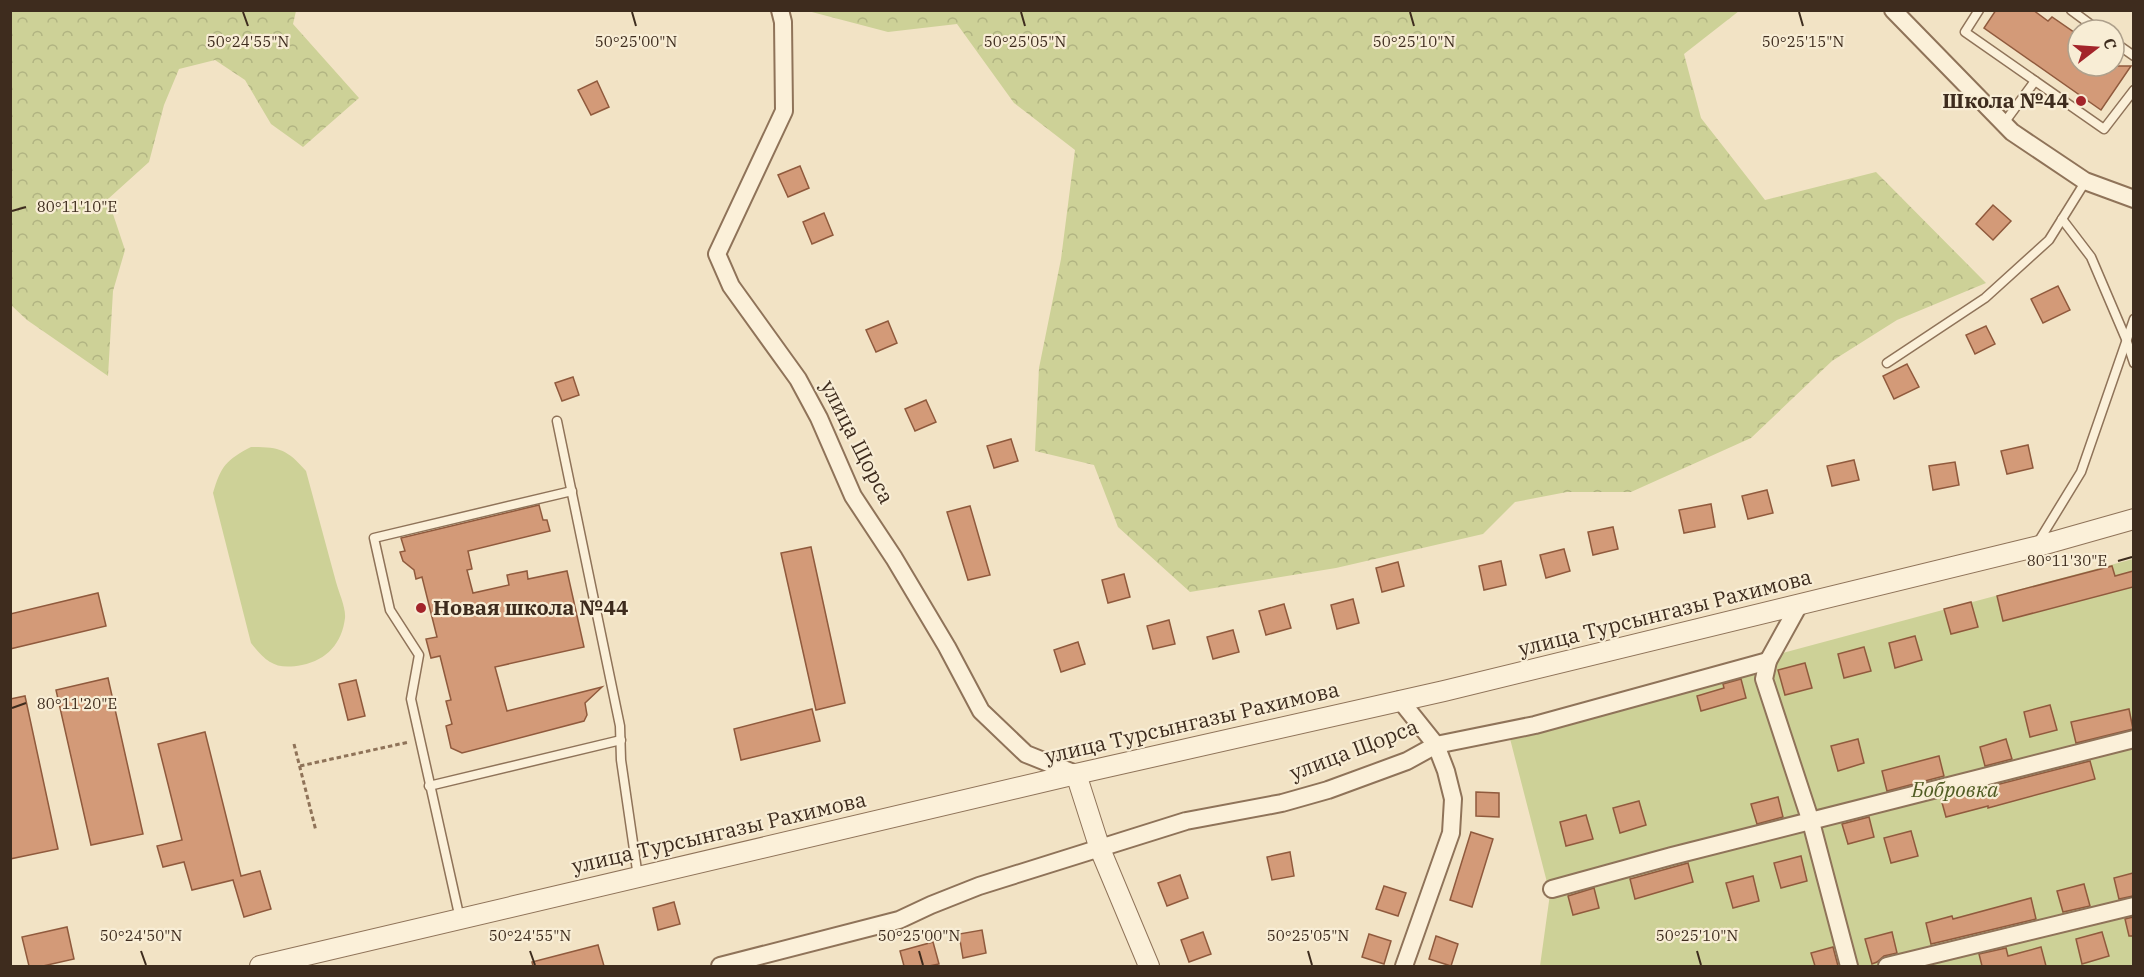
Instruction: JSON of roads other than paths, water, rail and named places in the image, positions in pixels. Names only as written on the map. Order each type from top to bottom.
[{"type":"street","name":"улица Щорса","points":[[780,10],[783,22],[784,111],[717,254],[731,286],[798,380],[819,418],[853,496],[894,558],[941,637],[981,711],[1026,754],[1076,774]]},
{"type":"street","points":[[1893,10],[2012,132],[2085,181],[2133,198]]},
{"type":"street","name":"улица Турсынгазы Рахимова","points":[[260,966],[1076,774],[1456,688],[2035,547],[2133,519]]},
{"type":"street","points":[[1799,605],[1768,661],[1764,679],[1810,822],[1849,966]]},
{"type":"street","points":[[1400,700],[1436,745],[1535,725],[1768,661]]},
{"type":"street","points":[[1552,889],[1672,855],[2133,739]]},
{"type":"street","name":"улица Щорса","points":[[720,966],[899,920],[979,886],[1186,821],[1282,803],[1328,790],[1407,761],[1436,745],[1453,799],[1451,833],[1404,966]]},
{"type":"street","points":[[1076,774],[1100,849],[1149,966]]},
{"type":"street","points":[[1887,966],[2133,906]]},
{"type":"lane","points":[[1980,10],[1965,32],[2104,129],[2133,90]]},
{"type":"lane","points":[[2004,123],[2035,81]]},
{"type":"lane","points":[[1887,363],[1985,298],[2049,240],[2085,181]]},
{"type":"lane","points":[[2062,219],[2091,257],[2126,339],[2133,363]]},
{"type":"lane","points":[[2035,547],[2081,472],[2133,320]]},
{"type":"lane","points":[[557,421],[620,726],[621,760],[638,877]]},
{"type":"lane","points":[[460,919],[411,699],[419,655],[390,610],[374,538],[572,491]]},
{"type":"lane","points":[[429,786],[621,740]]},
{"type":"place","name":"Школа №44","points":[[2081,101]]},
{"type":"place","name":"Новая школа №44","points":[[421,608]]},
{"type":"park label","name":"Бобровка","points":[[1955,790]]}]
